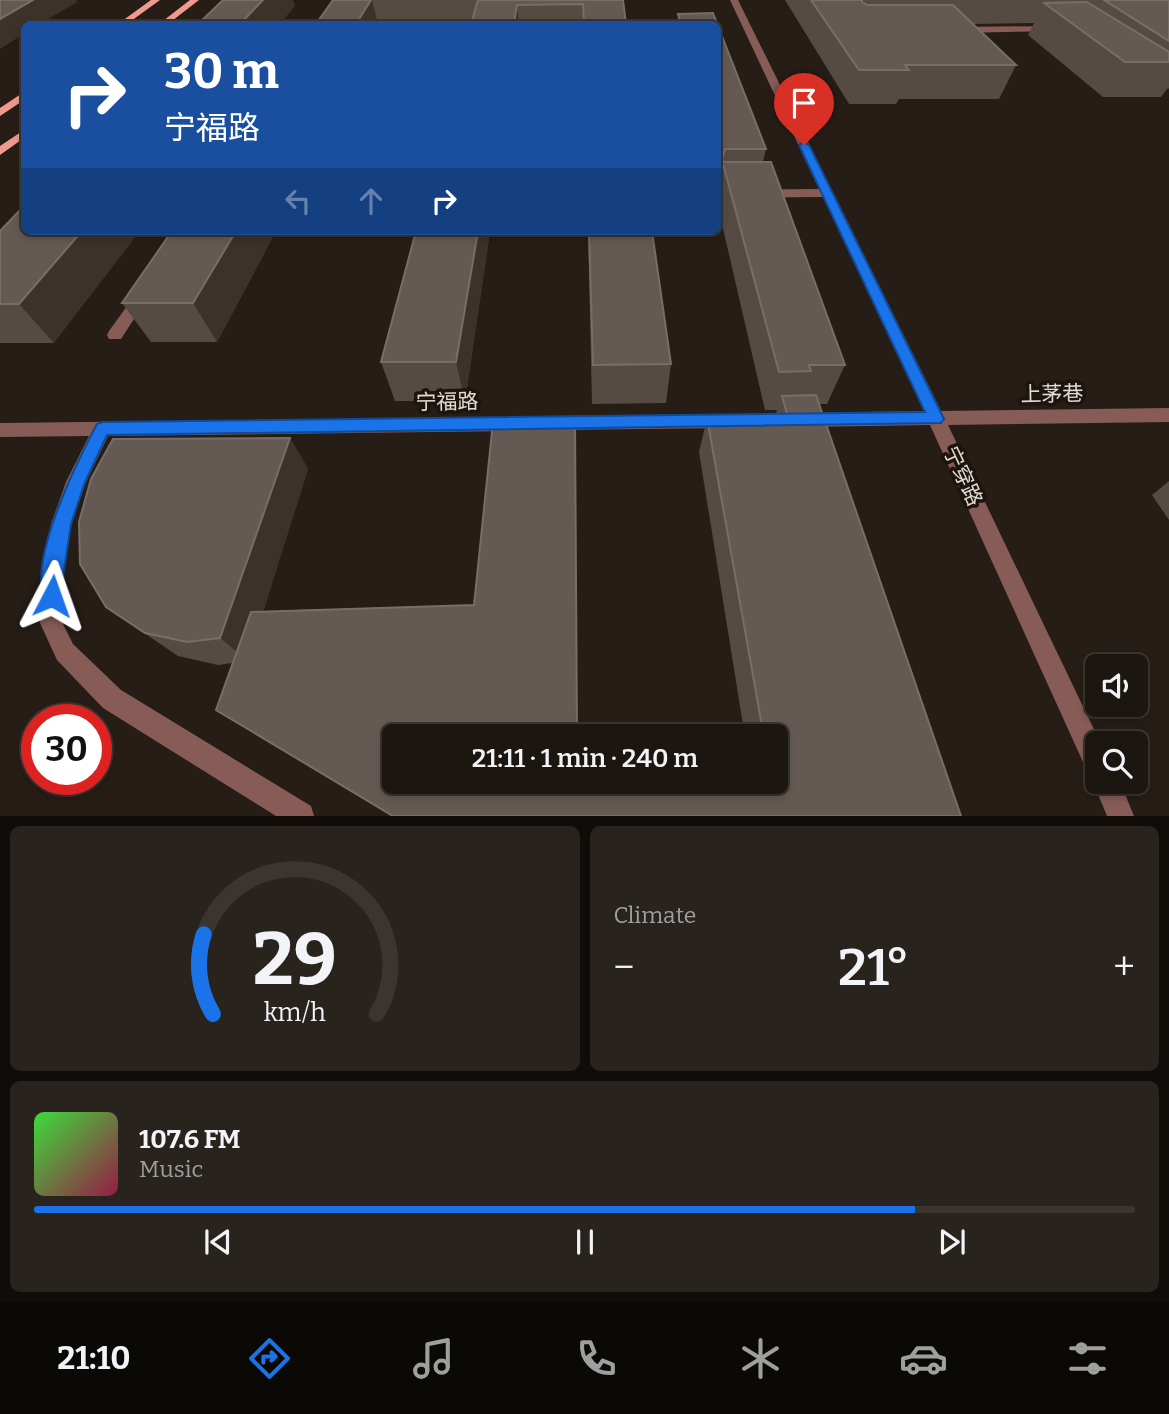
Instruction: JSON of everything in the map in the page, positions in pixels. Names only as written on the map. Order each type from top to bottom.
[{"type":"main road","points":[[126,21],[156,0]]},
{"type":"main road","points":[[167,21],[195,0]]},
{"type":"main road","points":[[0,113],[21,97]]},
{"type":"main road","points":[[0,152],[21,135]]},
{"type":"street","name":"宁穿路","points":[[734,0],[936,419],[1085,738]]},
{"type":"street","points":[[942,23],[950,30],[1059,29]]},
{"type":"street","points":[[721,194],[827,193]]},
{"type":"street","points":[[116,335],[154,277]]},
{"type":"street","name":"上茅巷","points":[[936,419],[1169,415]]},
{"type":"street","points":[[783,421],[936,419]]},
{"type":"street","name":"宁福路","points":[[0,430],[741,421]]},
{"type":"street","points":[[102,429],[69,503],[52,569],[51,623],[65,652],[112,699],[301,816]]},
{"type":"street","points":[[1111,794],[1121,816]]},
{"type":"building","points":[[0,0],[33,0],[0,19]]},
{"type":"building","points":[[223,0],[263,0],[243,21],[201,21]]},
{"type":"building","points":[[333,0],[371,0],[358,21],[318,21]]},
{"type":"building","points":[[478,0],[623,0],[626,21],[584,21],[583,4],[517,5],[514,21],[472,21]]},
{"type":"building","points":[[811,0],[862,0],[867,5],[953,5],[1016,65],[905,65],[909,70],[859,70]]},
{"type":"building","points":[[1104,0],[1169,0],[1169,41]]},
{"type":"building","points":[[1087,2],[1169,52],[1169,62],[1125,62],[1044,3]]},
{"type":"building","points":[[713,13],[716,21],[680,21],[678,14]]},
{"type":"building","points":[[721,34],[766,149],[725,149],[722,160]]},
{"type":"building","points":[[722,160],[771,162],[845,365],[809,365],[811,371],[779,372]]},
{"type":"building","points":[[21,209],[21,235],[79,235],[19,304],[0,304],[0,231]]},
{"type":"building","points":[[169,235],[234,235],[193,303],[122,303]]},
{"type":"building","points":[[415,235],[477,235],[456,362],[381,362]]},
{"type":"building","points":[[589,235],[653,235],[671,364],[593,365]]},
{"type":"building","points":[[816,395],[961,816],[393,816],[216,710],[251,612],[474,605],[493,422],[575,421],[577,724],[382,724],[382,794],[788,794],[788,724],[762,724],[707,418],[788,417],[782,396]]},
{"type":"building","points":[[290,438],[220,638],[187,642],[145,633],[106,607],[80,564],[79,522],[91,479],[113,439]]},
{"type":"route","points":[[52,596],[52,569],[61,524],[76,482],[102,429],[936,419],[804,145]]}]
